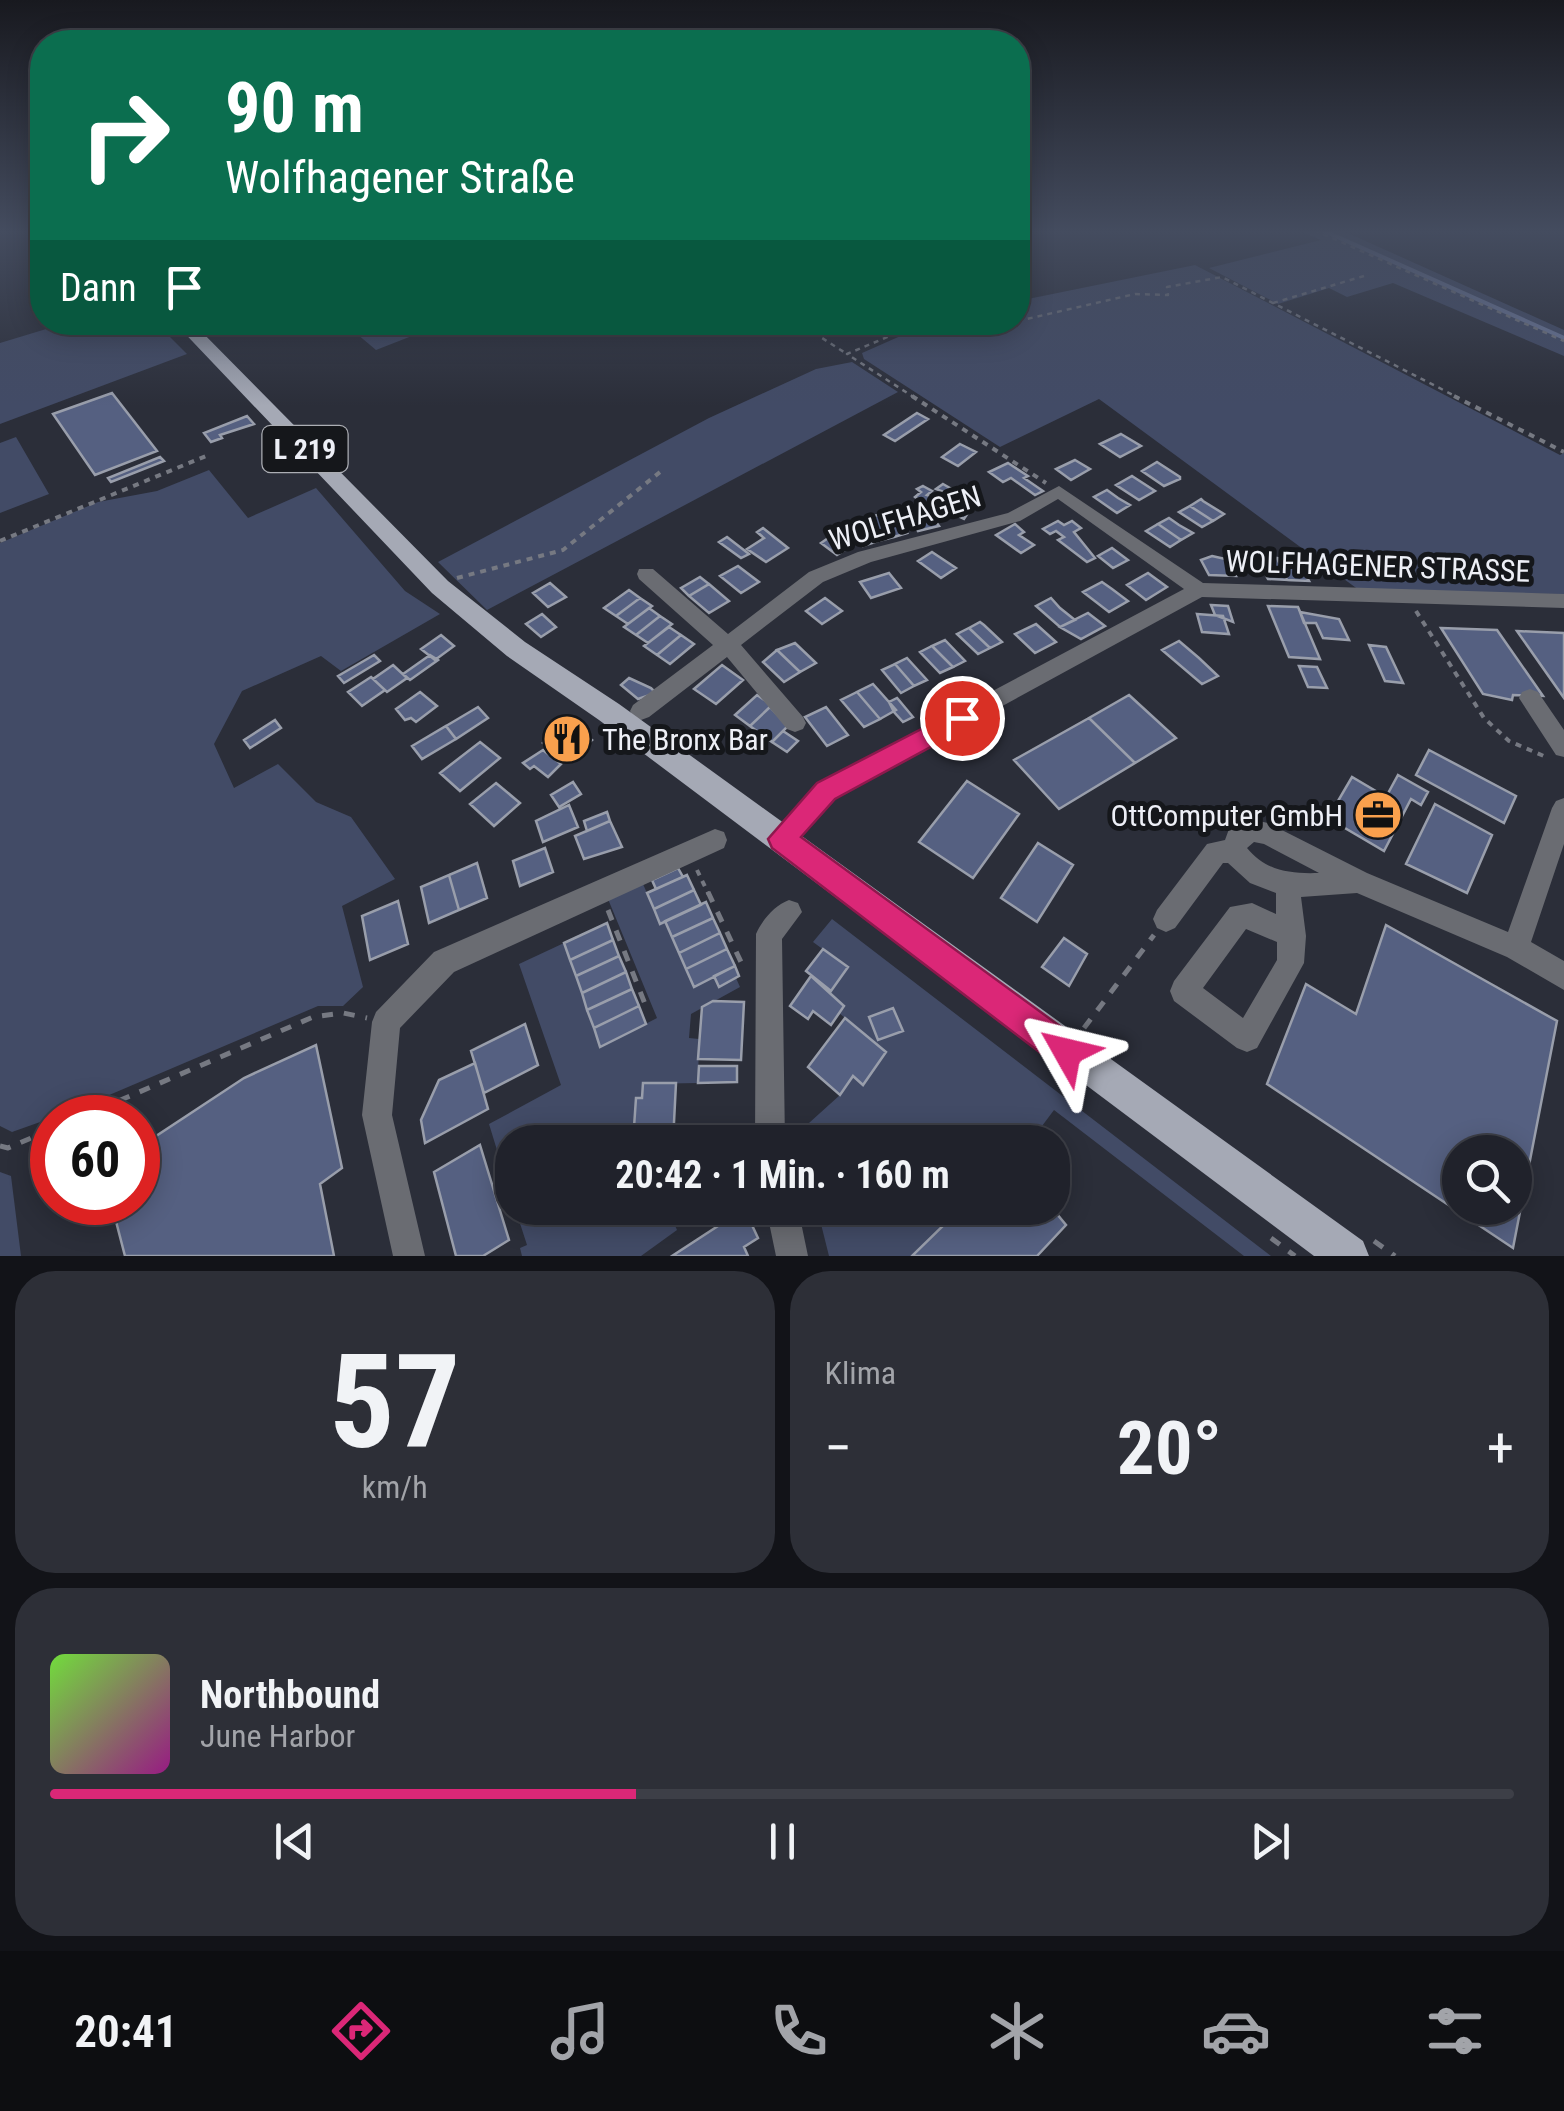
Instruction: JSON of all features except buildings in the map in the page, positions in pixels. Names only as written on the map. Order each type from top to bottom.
[{"type":"main road","name":"L 219","points":[[195,335],[440,586],[516,648],[1348,1256]]},
{"type":"street","points":[[1059,491],[1199,590]]},
{"type":"street","name":"WOLFHAGEN","points":[[641,710],[816,577],[865,556],[1014,517],[1059,491]]},
{"type":"street","points":[[646,574],[743,659],[795,723]]},
{"type":"street","name":"WOLFHAGENER STRASSE","points":[[782,839],[826,791],[1199,590],[1564,601]]},
{"type":"street","points":[[1530,698],[1557,754]]},
{"type":"street","points":[[1516,948],[1564,808]]},
{"type":"street","points":[[1358,881],[1315,886],[1263,880],[1244,868],[1234,851],[1238,837],[1254,832],[1268,834],[1358,881],[1516,948],[1564,976]]},
{"type":"street","points":[[409,1256],[377,1115],[386,1022],[444,962],[716,840]]},
{"type":"street","points":[[1166,919],[1216,852],[1234,851]]},
{"type":"street","points":[[1288,883],[1293,936],[1291,964],[1248,1038],[1184,992],[1239,916],[1252,916],[1293,936]]},
{"type":"street","points":[[770,1125],[769,934],[789,912]]},
{"type":"street","points":[[786,1225],[792,1256]]},
{"type":"path","points":[[1030,319],[1135,294],[1168,295],[1168,289]]},
{"type":"path","points":[[1245,289],[1564,452]]},
{"type":"path","points":[[1273,303],[1321,289]]},
{"type":"path","points":[[1445,289],[1564,342]]},
{"type":"path","name":"WOLFHAGEN","points":[[818,335],[1059,491]]},
{"type":"path","points":[[848,354],[895,335]]},
{"type":"path","points":[[0,541],[206,456]]},
{"type":"path","points":[[440,586],[480,566],[520,565],[562,551],[597,529],[623,505],[635,485],[660,472]]},
{"type":"path","points":[[1408,599],[1484,718],[1508,741],[1557,754]]},
{"type":"path","points":[[689,852],[741,962],[768,963]]},
{"type":"path","points":[[706,888],[715,884]]},
{"type":"path","points":[[601,892],[647,1009]]},
{"type":"path","points":[[1067,1052],[1166,919]]},
{"type":"path","points":[[132,1095],[313,1017],[343,1013],[386,1022]]},
{"type":"path","points":[[0,1146],[8,1148],[30,1138]]},
{"type":"shaded area","points":[[1079,289],[1240,289],[1560,455],[1564,453],[1564,594],[1363,593],[1099,399],[1000,447],[864,359],[862,353],[903,335],[1030,335],[1030,299]]},
{"type":"shaded area","points":[[1249,289],[1327,289],[1278,304]]},
{"type":"shaded area","points":[[1330,289],[1375,289],[1347,297]]},
{"type":"shaded area","points":[[1406,289],[1472,289],[1564,330],[1564,356]]},
{"type":"shaded area","points":[[30,334],[168,335],[187,354],[0,424],[0,343]]},
{"type":"shaded area","points":[[358,335],[414,335],[376,350]]},
{"type":"shaded area","points":[[852,362],[898,392],[487,610],[438,562],[709,418],[816,369]]},
{"type":"shaded area","points":[[16,437],[49,494],[0,513],[0,443]]},
{"type":"shaded area","points":[[209,470],[248,518],[316,488],[405,591],[440,614],[341,671],[321,656],[242,691],[214,744],[234,788],[278,764],[316,802],[351,817],[395,879],[342,906],[363,987],[343,1006],[318,1006],[109,1095],[30,1095],[30,1126],[12,1132],[0,1126],[0,543],[98,502],[157,491]]},
{"type":"shaded area","points":[[643,884],[660,923],[665,921],[693,986],[714,976],[719,987],[736,978],[740,987],[691,1014],[689,1038],[699,1039],[698,1083],[643,1084],[642,1098],[636,1098],[634,1125],[495,1125],[495,1144],[489,1124],[561,1085],[519,964],[564,943],[601,1047],[657,1018],[608,899]]},
{"type":"shaded area","points":[[832,919],[1271,1256],[1244,1256],[1054,1110],[1043,1125],[807,1125],[840,1095],[853,1076],[864,1085],[886,1052],[839,1013],[844,1006],[829,995],[847,967],[813,942]]},
{"type":"shaded area","points":[[0,1172],[11,1176],[21,1256],[0,1256]]},
{"type":"shaded area","points":[[521,1225],[675,1225],[677,1230],[641,1256],[522,1256],[520,1248],[527,1245]]},
{"type":"shaded area","points":[[821,1225],[944,1225],[912,1256],[829,1256]]},
{"type":"waterway","points":[[1453,289],[1564,338]]},
{"type":"place","name":"The Bronx Bar","points":[[567,739]]},
{"type":"place","name":"OttComputer GmbH","points":[[1378,815]]},
{"type":"route","points":[[962,718],[826,791],[782,839],[1067,1052]]}]
